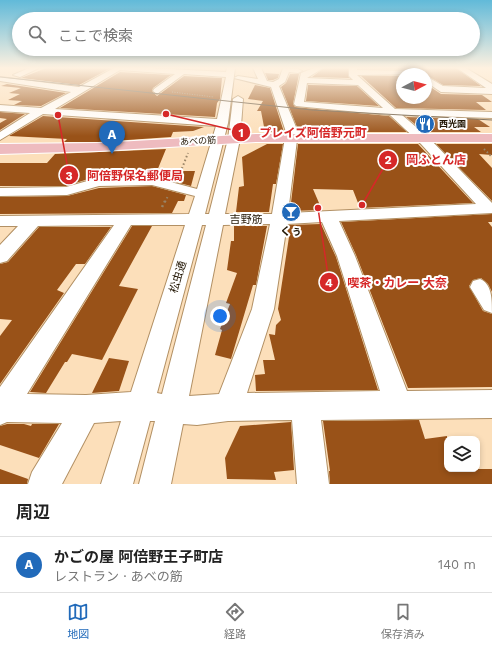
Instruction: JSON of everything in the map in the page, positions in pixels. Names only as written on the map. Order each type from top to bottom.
[{"type":"main road","name":"あべの筋","points":[[0,143],[82,142],[226,134],[417,135],[492,132]]},
{"type":"main road","name":"あべの筋","points":[[0,149],[99,147],[226,134]]},
{"type":"main road","name":"あべの筋","points":[[417,135],[492,138]]},
{"type":"street","points":[[0,137],[78,91]]},
{"type":"street","name":"松虫通","points":[[155,484],[172,409],[205,219],[226,134],[232,91]]},
{"type":"street","points":[[228,406],[262,309],[279,219],[292,135],[279,91]]},
{"type":"street","points":[[299,91],[299,104],[394,111],[492,115]]},
{"type":"street","points":[[370,91],[394,111],[489,211]]},
{"type":"street","points":[[381,100],[395,100]]},
{"type":"street","points":[[445,102],[457,114]]},
{"type":"street","points":[[0,108],[43,110],[226,134]]},
{"type":"street","points":[[0,192],[67,191],[98,182],[152,181],[192,192]]},
{"type":"street","name":"吉野筋","points":[[0,221],[279,219],[489,211]]},
{"type":"street","points":[[328,216],[346,256],[398,406]]},
{"type":"street","name":"松虫通","points":[[117,484],[140,406],[205,219]]},
{"type":"street","points":[[1,409],[126,220]]},
{"type":"street","points":[[0,256],[33,221]]},
{"type":"street","points":[[480,287],[492,304]]},
{"type":"street","points":[[1,409],[86,409],[140,406],[197,411],[228,406],[305,407],[492,404]]},
{"type":"street","points":[[305,407],[313,484]]},
{"type":"street","points":[[44,484],[86,409]]},
{"type":"path","points":[[157,91],[221,97]]},
{"type":"path","points":[[155,220],[175,187],[190,148]]},
{"type":"building","points":[[15,91],[50,91],[66,93],[41,106],[14,105],[22,101],[8,100],[20,94],[9,93]]},
{"type":"building","points":[[89,91],[152,91],[157,96],[164,91],[221,91],[215,117],[60,108]]},
{"type":"building","points":[[252,91],[271,91],[284,132],[265,132],[261,111],[257,111],[263,101],[248,99]]},
{"type":"building","points":[[282,91],[296,91],[293,104],[295,107],[389,116],[407,132],[299,132]]},
{"type":"building","points":[[307,91],[362,91],[379,106],[306,101]]},
{"type":"building","points":[[377,91],[396,91],[396,104],[432,104],[432,91],[436,91],[441,94],[482,95],[492,102],[476,102],[486,110],[396,108]]},
{"type":"building","points":[[0,112],[25,114],[0,130],[0,123],[7,119],[0,118]]},
{"type":"building","points":[[43,116],[204,127],[193,131],[173,132],[171,137],[99,142],[64,142],[67,139],[9,136]]},
{"type":"building","points":[[406,117],[478,119],[490,127],[474,127],[481,132],[425,132]]},
{"type":"building","points":[[267,144],[283,144],[276,184],[273,184],[269,212],[236,212],[239,187],[244,186],[242,157]]},
{"type":"building","points":[[298,144],[418,144],[473,203],[360,208],[353,190],[313,189],[322,210],[290,211]]},
{"type":"building","points":[[436,144],[492,144],[492,155],[479,154],[492,168],[492,201]]},
{"type":"building","points":[[166,149],[157,171],[195,171],[191,186],[152,176],[98,176],[66,186],[0,186],[0,163],[47,163],[55,154]]},
{"type":"building","points":[[152,186],[186,195],[184,201],[178,201],[172,213],[0,214],[0,197],[67,196],[99,188]]},
{"type":"building","points":[[492,214],[492,222],[488,222],[492,227],[492,292],[488,284],[481,278],[473,280],[469,286],[483,311],[492,314],[492,387],[408,388],[356,255],[341,222]]},
{"type":"building","points":[[321,224],[336,257],[378,390],[256,391],[255,375],[265,374],[263,360],[275,360],[269,334],[275,335],[276,325],[281,320],[278,309],[289,237],[287,237],[288,225]]},
{"type":"building","points":[[132,226],[152,226],[119,286],[138,289],[102,360],[72,354],[67,362],[65,362],[46,393],[30,392]]},
{"type":"building","points":[[234,226],[267,226],[256,285],[253,285],[231,359],[215,355],[222,330],[220,329],[230,304],[226,303],[237,273],[227,270],[231,241],[234,241]]},
{"type":"building","points":[[39,227],[111,227],[85,264],[76,264],[57,290],[64,293],[0,384],[0,336],[12,320],[0,319],[0,264],[8,262]]},
{"type":"building","points":[[109,358],[129,361],[119,391],[92,393]]},
{"type":"building","points":[[419,420],[425,439],[444,436],[444,472],[480,472],[480,469],[492,469],[492,484],[330,484],[330,471],[323,421]]},
{"type":"building","points":[[291,422],[294,470],[274,472],[276,480],[227,479],[225,458],[240,426]]},
{"type":"building","points":[[7,424],[24,424],[31,426],[32,424],[59,424],[39,458],[0,445],[0,426]]},
{"type":"building","points":[[0,469],[28,479],[27,484],[0,484]]},
{"type":"tram line","points":[[128,91],[312,110],[492,120]]},
{"type":"place","name":"プレイズ阿倍野元町","points":[[166,114]]},
{"type":"place","name":"阿倍野保名郵便局","points":[[58,115]]},
{"type":"place","name":"西光園","points":[[425,124]]},
{"type":"place","name":"かごの屋 阿倍野王子町店","points":[[112,154]]},
{"type":"place","name":"岡ふとん店","points":[[362,205]]},
{"type":"place","name":"喫茶・カレー 大奈","points":[[318,208]]},
{"type":"place","name":"くぅ","points":[[291,212]]}]
